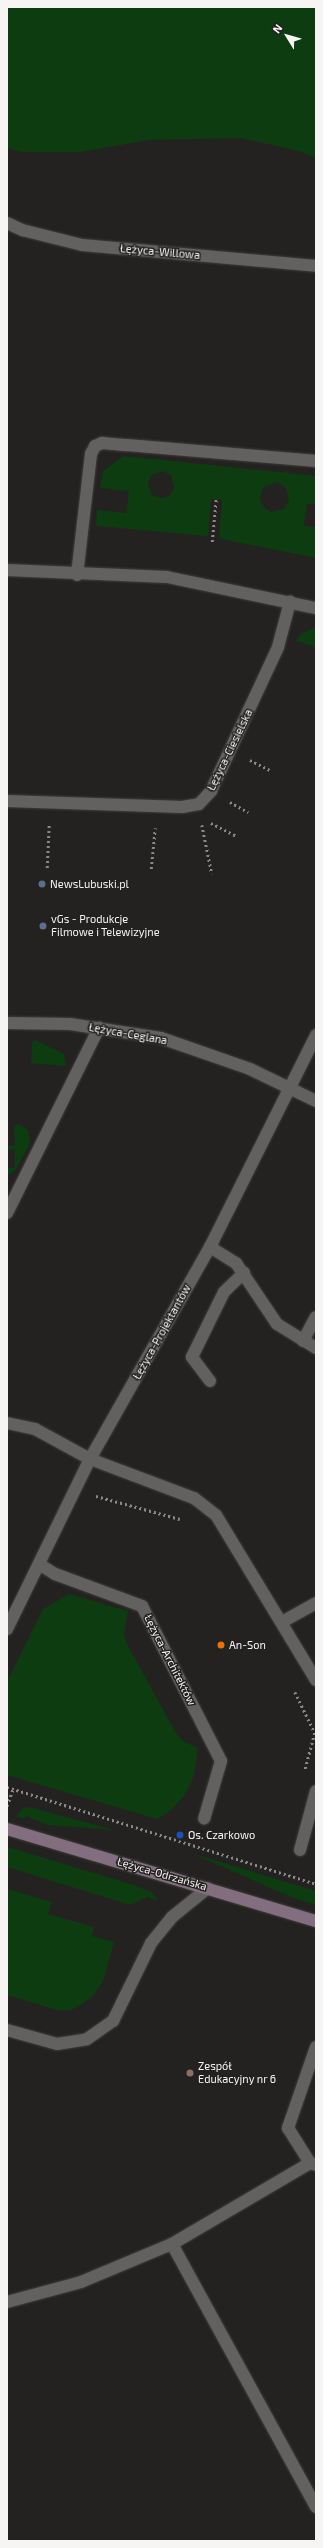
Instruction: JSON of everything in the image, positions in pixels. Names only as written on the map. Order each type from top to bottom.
[{"type":"main road","name":"Łężyca-Odrzańska","points":[[7,1829],[316,1920]]},
{"type":"street","name":"Łężyca-Willowa","points":[[7,223],[22,230],[82,245],[316,266]]},
{"type":"street","points":[[77,575],[91,454],[95,446],[102,443],[316,461]]},
{"type":"street","points":[[7,570],[77,575],[167,577],[316,608]]},
{"type":"street","name":"Łężyca-Ciesielska","points":[[7,801],[182,807],[199,804],[211,791],[278,647],[290,602]]},
{"type":"street","name":"Łężyca-Ceglana","points":[[7,1023],[70,1024],[161,1038],[250,1069],[316,1101]]},
{"type":"street","points":[[7,1213],[99,1028]]},
{"type":"street","name":"Łężyca-Projektantów","points":[[7,1629],[90,1459],[210,1247],[316,1035]]},
{"type":"street","points":[[210,1247],[236,1263],[277,1324],[316,1348]]},
{"type":"street","points":[[210,1381],[192,1357],[224,1292],[244,1273]]},
{"type":"street","points":[[303,1341],[316,1317]]},
{"type":"street","points":[[7,1423],[35,1429],[90,1459],[194,1498],[216,1515],[316,1679]]},
{"type":"street","name":"Łężyca-Architektów","points":[[39,1564],[56,1574],[142,1606],[221,1761],[204,1819]]},
{"type":"street","points":[[282,1622],[316,1603]]},
{"type":"street","points":[[300,1850],[316,1791]]},
{"type":"street","points":[[7,2030],[57,2044],[87,2039],[113,2021],[151,1943],[172,1917],[208,1888]]},
{"type":"street","points":[[7,2302],[81,2282],[172,2244],[313,2164],[288,2128],[316,2047]]},
{"type":"street","points":[[172,2244],[316,2507]]},
{"type":"path","points":[[212,542],[216,499]]},
{"type":"path","points":[[247,759],[270,770]]},
{"type":"path","points":[[225,799],[248,812]]},
{"type":"path","points":[[47,868],[49,817]]},
{"type":"path","points":[[205,820],[236,836]]},
{"type":"path","points":[[151,869],[155,822]]},
{"type":"path","points":[[201,822],[212,874]]},
{"type":"path","points":[[94,1495],[185,1520]]},
{"type":"path","points":[[294,1690],[316,1733],[303,1777]]},
{"type":"path","points":[[7,1787],[316,1884]]},
{"type":"path","points":[[7,1806],[13,1789]]},
{"type":"green space","points":[[7,7],[316,7],[316,158],[299,151],[240,138],[149,140],[80,152],[22,152],[7,148]]},
{"type":"green space","points":[[123,456],[316,476],[316,504],[307,504],[304,526],[316,527],[316,558],[221,539],[219,536],[222,500],[211,499],[208,536],[96,526],[97,510],[126,513],[129,491],[100,488],[103,471]],"holes":[[[163,471],[171,475],[174,488],[169,496],[161,498],[152,495],[148,483],[151,475]],[[277,482],[286,488],[289,501],[284,509],[271,512],[263,507],[260,498],[263,488]]]},
{"type":"green space","points":[[316,627],[316,647],[296,641],[301,634]]},
{"type":"green space","points":[[35,1040],[64,1054],[66,1066],[31,1063],[32,1042]]},
{"type":"green space","points":[[18,1124],[28,1130],[30,1143],[15,1171],[8,1175],[8,1168],[15,1168],[15,1150],[7,1149],[7,1146],[15,1146],[14,1126]]},
{"type":"green space","points":[[69,1594],[128,1611],[124,1634],[126,1642],[176,1733],[183,1741],[198,1748],[194,1775],[185,1795],[170,1811],[157,1819],[7,1775],[7,1682],[43,1609]]},
{"type":"green space","points":[[24,1807],[33,1808],[115,1830],[48,1825],[26,1816],[24,1819],[16,1816]]},
{"type":"green space","points":[[8,1847],[137,1886],[153,1893],[158,1901],[147,1897],[130,1905],[7,1867]]},
{"type":"green space","points":[[191,1853],[316,1891],[316,1905],[291,1897]]},
{"type":"green space","points":[[7,1889],[52,1902],[48,1914],[94,1927],[92,1936],[114,1942],[103,1981],[93,1996],[82,2004],[71,2010],[57,2010],[7,1995]]},
{"type":"place","name":"NewsLubuski.pl","points":[[42,884]]},
{"type":"place","name":"vGs - Produkcje Filmowe i Telewizyjne","points":[[43,926]]},
{"type":"place","name":"An-Son","points":[[221,1645]]},
{"type":"place","name":"Os. Czarkowo","points":[[180,1835]]},
{"type":"place","name":"Zespół Edukacyjny nr 6","points":[[190,2073]]}]
